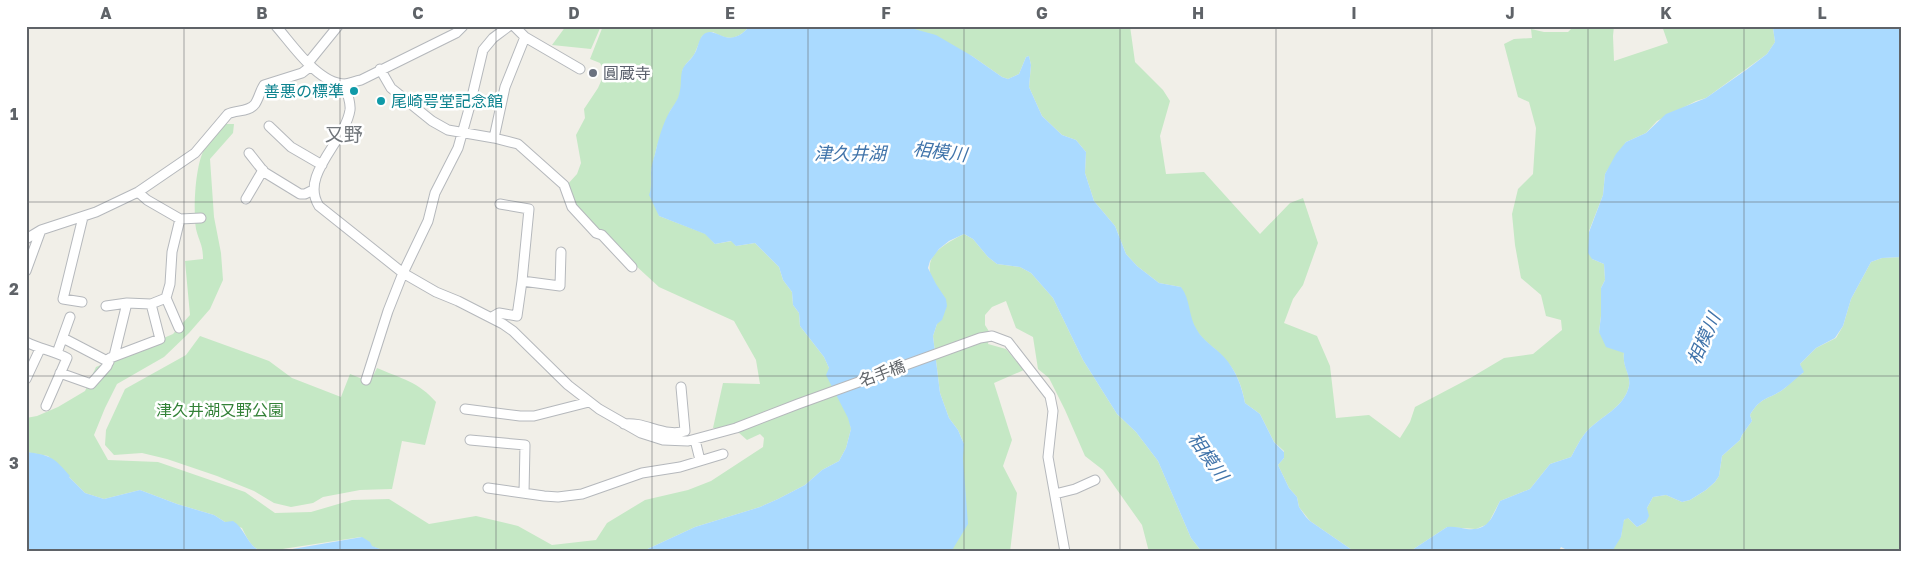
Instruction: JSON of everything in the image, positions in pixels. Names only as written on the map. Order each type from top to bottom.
[{"type":"street","points":[[276,26],[323,76],[344,84],[361,80],[456,32],[463,26]]},
{"type":"street","points":[[26,239],[41,230],[83,217],[138,192],[195,153],[203,146],[228,114],[249,109],[255,104],[264,85],[302,73],[338,26]]},
{"type":"street","points":[[366,380],[388,311],[403,273],[428,221],[435,193],[458,148],[483,50],[493,38],[509,26]]},
{"type":"street","points":[[514,26],[525,37],[580,69]]},
{"type":"street","points":[[494,138],[506,87],[525,37]]},
{"type":"street","points":[[380,69],[391,88],[432,121],[448,130],[518,144],[564,185],[572,207],[582,220],[596,233],[602,235],[632,267]]},
{"type":"street","points":[[250,153],[263,170],[300,194],[313,190],[314,179],[340,135],[350,112],[344,84]]},
{"type":"street","points":[[269,126],[291,147],[322,165]]},
{"type":"street","points":[[246,199],[263,170]]},
{"type":"street","name":"名手橋","points":[[313,190],[317,203],[324,211],[403,273],[436,292],[492,317],[513,331],[568,385],[589,402],[623,424],[647,436],[664,440],[682,442],[695,440],[736,428],[967,342],[992,336],[1008,342],[1047,390],[1053,406],[1048,448],[1065,552]]},
{"type":"street","points":[[138,192],[147,200],[180,220],[201,218]]},
{"type":"street","points":[[492,317],[500,313],[517,316],[529,209],[500,204]]},
{"type":"street","points":[[82,302],[63,299],[83,217]]},
{"type":"street","points":[[179,328],[166,298],[170,284],[172,252],[180,220]]},
{"type":"street","points":[[26,271],[41,230]]},
{"type":"street","points":[[522,281],[560,286],[562,252]]},
{"type":"street","points":[[106,306],[127,303],[151,304],[166,298]]},
{"type":"street","points":[[60,373],[91,384],[111,359],[127,303]]},
{"type":"street","points":[[63,338],[111,359],[160,339],[151,304]]},
{"type":"street","points":[[57,353],[70,317]]},
{"type":"street","points":[[26,342],[67,358],[46,406]]},
{"type":"street","points":[[26,379],[40,349]]},
{"type":"street","points":[[623,424],[634,423],[678,433],[685,431],[681,387]]},
{"type":"street","points":[[466,409],[534,416],[589,402]]},
{"type":"street","points":[[470,440],[526,445],[524,494]]},
{"type":"street","points":[[695,440],[700,460]]},
{"type":"street","points":[[488,488],[558,497],[582,494],[642,473],[680,468],[723,454]]},
{"type":"street","points":[[1054,494],[1075,489],[1095,480]]},
{"type":"green space","points":[[566,26],[601,26],[591,49],[552,45]]},
{"type":"green space","points":[[603,26],[750,26],[733,38],[724,37],[713,32],[702,36],[694,55],[682,71],[683,84],[678,100],[670,111],[657,146],[651,171],[652,187],[659,216],[706,234],[715,244],[732,241],[736,246],[755,243],[779,267],[783,280],[792,292],[793,305],[799,313],[800,326],[824,357],[834,388],[849,418],[851,429],[846,448],[839,461],[822,470],[805,485],[778,499],[760,507],[695,527],[641,552],[388,552],[371,546],[361,537],[263,552],[252,545],[242,528],[225,522],[214,515],[140,490],[104,499],[85,493],[48,456],[26,452],[26,418],[37,416],[58,407],[85,391],[96,367],[173,334],[190,315],[185,261],[203,259],[195,221],[195,199],[199,165],[205,148],[226,124],[234,124],[233,133],[210,159],[214,217],[221,253],[223,280],[210,309],[189,333],[164,357],[117,384],[94,435],[108,460],[158,462],[245,492],[275,513],[311,512],[352,500],[389,499],[429,524],[476,516],[518,526],[552,545],[596,540],[607,523],[645,500],[688,490],[711,481],[763,447],[764,438],[760,434],[747,440],[738,432],[713,428],[723,383],[760,384],[756,360],[734,321],[659,287],[586,220],[573,203],[567,185],[577,174],[581,163],[576,135],[585,118],[584,109],[598,88],[605,72],[600,63],[590,59]]},
{"type":"green space","points":[[897,26],[1130,26],[1135,62],[1163,90],[1170,101],[1160,136],[1166,174],[1204,172],[1260,234],[1290,203],[1303,198],[1318,243],[1303,285],[1293,299],[1284,323],[1317,336],[1330,366],[1336,418],[1369,415],[1400,438],[1410,422],[1415,407],[1504,358],[1533,354],[1562,330],[1561,320],[1546,316],[1541,295],[1521,278],[1512,214],[1518,189],[1533,174],[1536,128],[1529,102],[1518,97],[1504,44],[1514,39],[1532,38],[1531,29],[1544,32],[1568,32],[1574,26],[1614,26],[1614,61],[1668,43],[1662,26],[1778,26],[1773,28],[1775,42],[1767,54],[1706,98],[1696,101],[1657,121],[1646,133],[1626,142],[1605,174],[1603,195],[1589,231],[1592,259],[1604,264],[1605,280],[1601,288],[1599,332],[1624,352],[1629,386],[1622,400],[1587,431],[1571,457],[1550,464],[1530,489],[1500,501],[1488,524],[1476,529],[1447,527],[1409,552],[1355,552],[1310,521],[1299,507],[1297,497],[1289,488],[1278,465],[1284,458],[1284,451],[1274,442],[1260,414],[1245,403],[1240,384],[1232,368],[1221,354],[1197,331],[1189,315],[1181,287],[1159,283],[1137,266],[1126,254],[1115,226],[1094,201],[1085,173],[1086,152],[1076,140],[1062,135],[1042,116],[1029,87],[1031,65],[1029,56],[1026,57],[1019,74],[1008,79],[1002,77],[972,56]]},
{"type":"green space","points":[[964,234],[973,239],[988,257],[997,264],[1020,267],[1031,273],[1053,298],[1083,360],[1117,414],[1136,432],[1158,461],[1191,538],[1202,552],[1149,552],[1142,525],[1103,470],[1085,456],[1049,378],[1038,369],[1033,337],[1016,328],[1006,301],[992,307],[985,315],[985,325],[990,333],[988,344],[1006,349],[1024,370],[994,383],[1012,440],[1003,466],[1017,493],[1010,552],[951,552],[964,444],[958,430],[949,418],[940,393],[933,336],[943,295],[935,284],[930,266],[932,258],[944,245]]},
{"type":"green space","points":[[1902,257],[1902,552],[1587,552],[1600,549],[1621,537],[1623,522],[1626,518],[1637,527],[1646,522],[1647,508],[1653,497],[1666,495],[1682,502],[1690,500],[1715,482],[1719,476],[1722,456],[1740,440],[1752,421],[1750,415],[1758,404],[1780,392],[1803,373],[1800,364],[1816,348],[1836,338],[1843,326],[1851,299],[1871,262],[1882,258]]},
{"type":"green space","name":"津久井湖又野公園","points":[[200,336],[269,361],[292,378],[341,397],[350,374],[370,382],[377,368],[409,381],[430,395],[436,402],[425,445],[402,441],[392,489],[360,490],[323,497],[313,503],[291,507],[274,503],[254,491],[167,459],[142,453],[114,455],[105,445],[106,430],[125,389],[186,355]]},
{"type":"water","name":"津久井湖","points":[[750,26],[907,27],[936,35],[1008,79],[1019,74],[1026,57],[1029,56],[1031,65],[1029,87],[1042,116],[1062,135],[1076,140],[1086,152],[1085,173],[1094,201],[1115,226],[1126,254],[1137,266],[1159,283],[1181,287],[1197,330],[1232,367],[1238,379],[1245,403],[1260,414],[1274,442],[1284,452],[1284,458],[1278,465],[1289,488],[1297,497],[1299,507],[1310,521],[1355,552],[1202,552],[1191,538],[1158,461],[1136,432],[1117,414],[1083,360],[1053,298],[1031,273],[1020,267],[997,264],[988,257],[973,239],[964,234],[949,241],[939,249],[930,261],[928,268],[946,299],[947,306],[933,336],[940,393],[949,418],[958,430],[964,444],[963,459],[968,524],[951,552],[641,552],[695,527],[760,507],[805,485],[822,470],[839,461],[846,448],[851,429],[848,418],[826,375],[829,368],[824,357],[800,326],[799,313],[793,305],[792,292],[783,280],[779,267],[755,243],[736,246],[731,241],[715,244],[705,234],[659,216],[649,195],[652,166],[661,132],[667,116],[678,98],[683,69],[695,54],[701,37],[708,32],[712,32],[728,38],[734,37],[742,34]]},
{"type":"water","name":"相模川","points":[[1778,26],[1902,26],[1902,257],[1882,258],[1871,262],[1851,299],[1843,326],[1835,338],[1816,348],[1800,364],[1804,372],[1780,392],[1758,404],[1750,415],[1752,421],[1740,440],[1722,456],[1719,476],[1715,482],[1690,500],[1682,502],[1666,495],[1653,497],[1647,508],[1649,516],[1646,522],[1637,527],[1628,518],[1624,520],[1621,537],[1613,550],[1594,549],[1587,552],[1571,552],[1561,547],[1558,552],[1409,552],[1447,527],[1474,529],[1485,525],[1489,522],[1500,501],[1530,489],[1550,464],[1571,457],[1587,431],[1622,400],[1629,386],[1624,353],[1606,347],[1599,332],[1601,288],[1605,280],[1604,264],[1592,259],[1588,253],[1589,232],[1603,195],[1605,174],[1616,154],[1626,142],[1646,133],[1666,114],[1706,98],[1767,54],[1775,42],[1773,28]]},
{"type":"water","points":[[26,452],[41,454],[51,458],[60,465],[85,493],[104,499],[140,490],[214,515],[225,522],[233,521],[253,546],[263,552],[26,552]]},
{"type":"water","points":[[362,537],[370,542],[372,546],[388,552],[275,552]]},
{"type":"place","name":"圓蔵寺","points":[[593,73]]},
{"type":"place","name":"善悪の標準","points":[[354,91]]},
{"type":"place","name":"尾崎咢堂記念館","points":[[381,101]]},
{"type":"district","name":"又野","points":[[344,134]]}]
